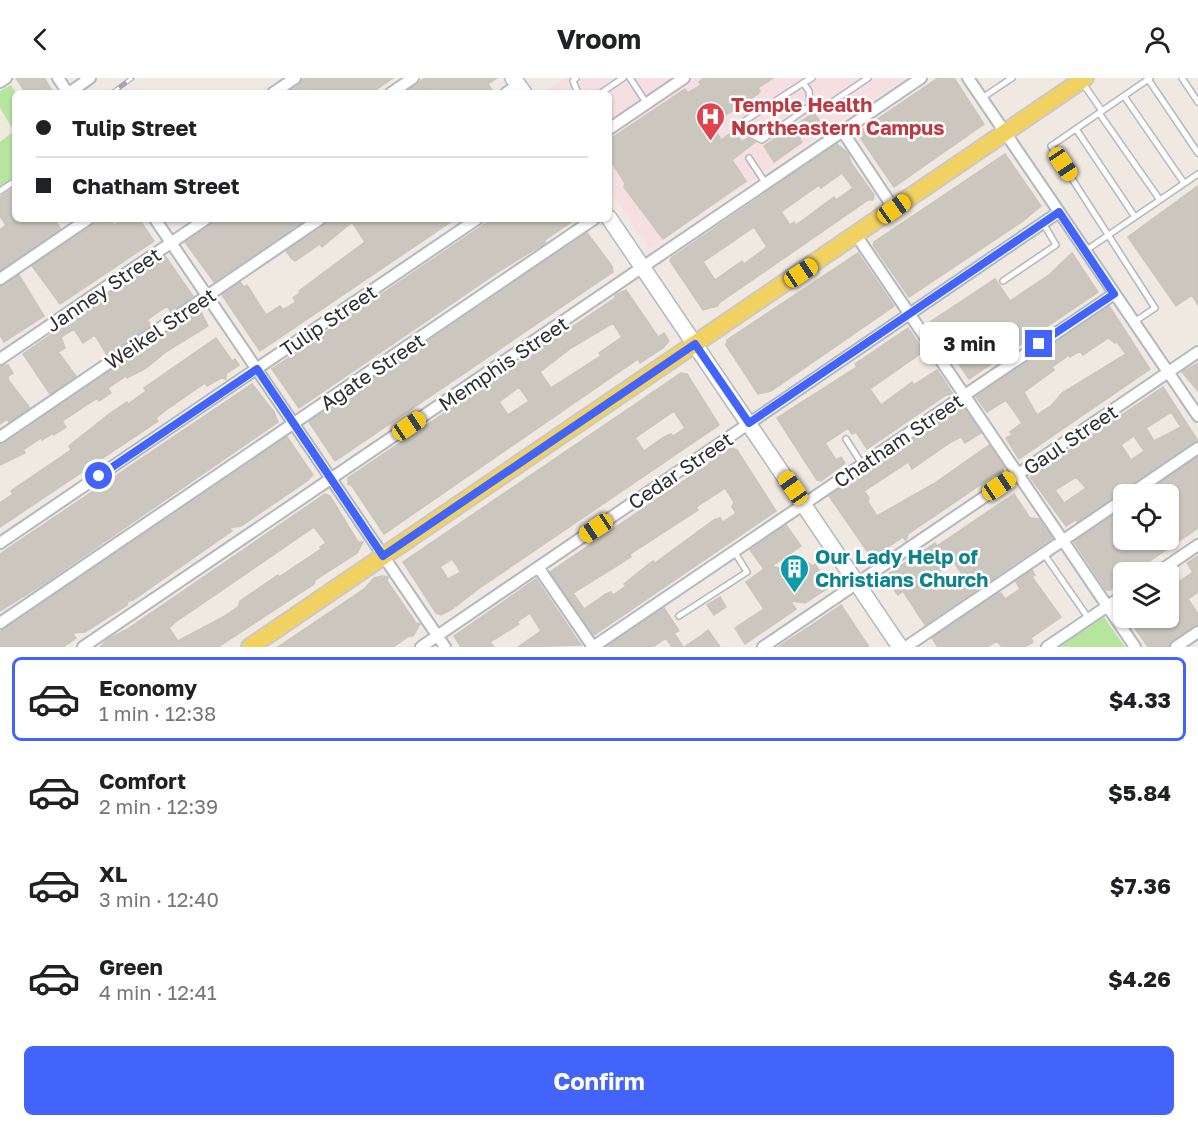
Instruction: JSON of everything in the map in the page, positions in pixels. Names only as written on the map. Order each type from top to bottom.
[{"type":"main road","points":[[249,647],[856,235],[1078,80]]},
{"type":"street","points":[[0,82],[6,78]]},
{"type":"street","points":[[73,90],[90,78]]},
{"type":"street","points":[[277,90],[295,78]]},
{"type":"street","points":[[396,90],[414,78]]},
{"type":"street","points":[[612,127],[684,78]]},
{"type":"street","name":"Memphis Street","points":[[84,647],[921,78]]},
{"type":"street","points":[[968,78],[1198,416]]},
{"type":"street","points":[[843,132],[894,209]]},
{"type":"street","name":"Cedar Street","points":[[421,647],[1059,212]]},
{"type":"street","points":[[0,279],[84,222]]},
{"type":"street","points":[[157,222],[445,647]]},
{"type":"street","name":"Janney Street","points":[[0,359],[202,222]]},
{"type":"street","name":"Weikel Street","points":[[0,436],[316,222]]},
{"type":"street","name":"Tulip Street","points":[[0,543],[473,222]]},
{"type":"street","name":"Agate Street","points":[[0,623],[590,222]]},
{"type":"street","points":[[611,222],[900,647]]},
{"type":"street","points":[[856,235],[1136,647]]},
{"type":"street","name":"Chatham Street","points":[[593,647],[1114,294]]},
{"type":"street","name":"Gaul Street","points":[[764,647],[1198,352]]},
{"type":"street","points":[[1145,484],[1198,448]]},
{"type":"street","points":[[906,647],[1113,506]]},
{"type":"street","points":[[1172,562],[1198,545]]},
{"type":"street","points":[[538,567],[593,647]]},
{"type":"street","points":[[1047,647],[1113,603]]},
{"type":"street","points":[[1176,647],[1198,632]]},
{"type":"lane","points":[[605,90],[623,78]]},
{"type":"lane","points":[[630,78],[647,104]]},
{"type":"lane","points":[[803,83],[809,92],[810,106],[762,140],[750,134],[743,122],[803,83],[812,78]]},
{"type":"lane","points":[[822,109],[868,78]]},
{"type":"lane","points":[[982,98],[1012,78]]},
{"type":"lane","points":[[1182,78],[1198,102]]},
{"type":"lane","points":[[1134,322],[1155,308],[1051,146],[1149,79],[1198,153]]},
{"type":"lane","points":[[1078,80],[1160,200]]},
{"type":"lane","points":[[1124,96],[1184,183]]},
{"type":"lane","points":[[1076,129],[1135,217]]},
{"type":"lane","points":[[749,158],[766,184]]},
{"type":"lane","points":[[1085,251],[1198,174]]},
{"type":"lane","points":[[1003,281],[1056,245],[1043,223]]},
{"type":"lane","points":[[846,439],[862,465]]},
{"type":"lane","points":[[679,616],[747,572],[734,551]]},
{"type":"lane","points":[[1044,553],[1089,619]]},
{"type":"shaded area","name":"Temple Health Northeastern Campus","points":[[564,78],[905,78],[649,249],[612,194],[612,90],[548,90]]},
{"type":"green space","points":[[11,85],[14,90],[12,90],[12,128],[0,108],[0,91]]},
{"type":"green space","points":[[12,133],[12,179],[0,188],[0,142]]},
{"type":"green space","points":[[1104,617],[1125,647],[1059,647]]},
{"type":"building","points":[[16,78],[44,78],[52,90],[24,90]]},
{"type":"building","points":[[305,78],[393,78],[375,90],[290,90]]},
{"type":"building","points":[[425,78],[497,78],[488,84],[492,90],[408,90]]},
{"type":"building","points":[[704,78],[773,78],[758,88],[760,91],[758,94],[712,124],[721,140],[734,131],[742,142],[748,138],[755,142],[732,160],[746,181],[663,239],[624,187],[625,183],[612,163],[612,138],[685,89],[688,93],[701,85],[699,82]]},
{"type":"building","points":[[938,78],[954,78],[984,124],[894,187],[857,133]]},
{"type":"building","points":[[814,113],[821,123],[799,138],[802,142],[774,162],[764,146]]},
{"type":"building","points":[[837,144],[848,153],[851,163],[874,195],[873,200],[868,200],[719,303],[718,306],[703,310],[670,261],[671,258]],"holes":[[[842,173],[853,188],[836,200],[834,197],[796,225],[794,222],[790,225],[781,212],[819,185],[821,188]],[[754,227],[767,247],[744,264],[742,261],[715,280],[703,262]]]},
{"type":"building","points":[[1005,154],[1041,206],[1023,221],[909,297],[873,245],[874,242]]},
{"type":"building","points":[[1198,186],[1198,305],[1192,295],[1176,306],[1128,237]]},
{"type":"building","points":[[12,189],[12,222],[56,222],[61,229],[0,270],[0,230],[6,225],[0,216],[0,197]]},
{"type":"building","points":[[94,222],[112,222],[114,225],[118,222],[141,222],[154,241],[60,304],[32,266]]},
{"type":"building","points":[[213,222],[303,222],[214,282],[185,242]]},
{"type":"building","points":[[326,222],[352,222],[322,247],[320,244],[295,261],[291,258],[286,251]]},
{"type":"building","points":[[352,222],[451,222],[260,351],[222,295],[240,282],[244,287],[247,285],[266,315],[280,306],[283,310],[296,302],[293,298],[300,293],[299,291],[365,242]]},
{"type":"building","points":[[488,222],[572,222],[545,240],[545,243],[501,270],[299,408],[272,369]]},
{"type":"building","points":[[587,233],[612,266],[613,272],[335,461],[309,422]]},
{"type":"building","points":[[858,253],[894,306],[771,391],[758,394],[726,345],[727,340]]},
{"type":"building","points":[[1072,253],[1098,292],[969,379],[930,322],[995,279],[1010,301],[1049,275]]},
{"type":"building","points":[[165,256],[193,296],[171,312],[167,306],[147,320],[151,325],[107,355],[95,335],[83,343],[74,329],[61,337],[65,348],[58,352],[76,376],[50,394],[23,354]]},
{"type":"building","points":[[19,275],[44,316],[4,342],[0,335],[0,286]]},
{"type":"building","points":[[626,290],[658,337],[664,333],[669,341],[663,348],[640,363],[638,359],[384,534],[352,486],[348,484],[348,478],[615,298],[615,295]],"holes":[[[613,323],[622,337],[599,353],[601,356],[551,388],[540,372],[571,348]],[[519,387],[529,401],[508,415],[499,402]]]},
{"type":"building","points":[[1109,306],[1150,369],[1019,459],[1006,438],[1012,435],[1010,432],[1022,423],[1006,400],[987,412],[976,397]],"holes":[[[1108,338],[1117,342],[1126,354],[1062,393],[1051,406],[1037,415],[1024,392],[1054,370],[1052,367],[1069,355],[1070,357],[1080,351],[1083,355]]]},
{"type":"building","points":[[200,310],[208,326],[167,351],[146,368],[127,378],[126,376],[108,388],[111,393],[99,401],[97,398],[62,421],[66,427],[54,435],[53,433],[42,440],[41,438],[23,450],[25,453],[0,465],[0,444]]},
{"type":"building","points":[[908,328],[924,351],[870,389],[881,405],[912,382],[914,385],[937,370],[953,394],[946,395],[867,449],[856,432],[852,434],[848,428],[825,443],[836,460],[841,457],[845,463],[821,481],[817,480],[777,418],[857,367],[855,364]]},
{"type":"building","points":[[216,338],[232,361],[235,359],[239,365],[226,374],[226,379],[221,378],[207,386],[205,383],[156,418],[158,421],[0,527],[0,503],[13,494],[11,491],[71,450],[69,446],[109,414],[127,402],[128,404],[146,391],[144,388]]},
{"type":"building","points":[[1198,363],[1198,391],[1182,372]]},
{"type":"building","points":[[8,365],[13,373],[8,376],[9,381],[30,408],[9,422],[7,419],[0,424],[0,366]]},
{"type":"building","points":[[681,373],[687,374],[719,425],[441,615],[436,613],[403,562]],"holes":[[[674,411],[685,428],[673,436],[671,434],[664,437],[644,451],[635,438]],[[452,559],[461,572],[448,579],[440,567]]]},
{"type":"building","points":[[252,384],[274,412],[278,422],[43,584],[0,611],[0,554]]},
{"type":"building","points":[[1163,387],[1198,441],[1134,484],[1113,484],[1113,498],[1077,522],[1077,519],[1066,526],[1030,477]],"holes":[[[1171,412],[1181,427],[1154,441],[1146,428]],[[1134,436],[1144,451],[1131,460],[1121,445]],[[1076,477],[1086,488],[1064,503],[1055,490]]]},
{"type":"building","points":[[963,406],[981,433],[965,443],[961,437],[951,442],[912,469],[908,462],[864,491],[869,498],[868,502],[877,516],[935,483],[989,445],[1004,467],[1003,472],[993,476],[908,534],[906,541],[903,537],[872,558],[829,496]]},
{"type":"building","points":[[287,437],[313,475],[307,481],[241,526],[229,528],[232,531],[133,600],[128,601],[127,605],[85,632],[72,633],[76,638],[63,647],[0,647],[0,632]]},
{"type":"building","points":[[732,448],[737,450],[776,511],[594,635],[550,572],[707,465],[720,453]],"holes":[[[725,488],[734,502],[732,507],[736,513],[723,522],[720,518],[714,520],[655,563],[653,561],[613,595],[611,592],[606,594],[584,609],[573,593],[631,557],[630,554],[698,510],[696,507]]]},
{"type":"building","points":[[1198,457],[1198,528],[1179,541],[1179,484],[1158,484]]},
{"type":"building","points":[[325,494],[330,496],[358,542],[363,542],[357,553],[218,647],[100,647],[109,638],[126,630]],"holes":[[[314,527],[326,543],[320,547],[321,549],[240,601],[238,607],[225,616],[178,641],[169,628]]]},
{"type":"building","points":[[1014,494],[1030,518],[1039,519],[1052,538],[925,625],[903,591],[898,595],[884,577],[935,543],[937,546]],"holes":[[[954,562],[964,577],[949,587],[947,584],[943,586],[932,576]]]},
{"type":"building","points":[[1113,515],[1113,550],[1166,550],[1148,562],[1113,562],[1113,588],[1106,590],[1074,542]]},
{"type":"building","points":[[786,525],[801,546],[772,566],[808,577],[800,566],[807,562],[813,566],[815,564],[828,584],[828,588],[805,603],[790,601],[796,609],[745,644],[735,628],[764,609],[746,582],[764,569],[750,550]]},
{"type":"building","points":[[1198,556],[1198,592],[1188,599],[1198,614],[1198,625],[1172,641],[1169,647],[1148,647],[1135,628],[1179,628],[1179,582],[1193,572],[1187,563]]},
{"type":"building","points":[[1032,570],[1035,575],[1032,577],[1061,617],[1031,638],[1033,642],[1025,647],[1002,647],[997,641],[987,647],[938,647],[932,638],[997,594],[1001,593],[1005,599],[1020,589],[1016,582]]},
{"type":"building","points":[[388,577],[387,581],[416,623],[420,624],[413,636],[409,636],[393,647],[278,647],[364,589],[374,578]]},
{"type":"building","points":[[536,579],[581,645],[518,647],[541,631],[530,613],[517,622],[519,624],[490,642],[494,647],[461,647],[454,636]]},
{"type":"building","points":[[720,597],[726,607],[714,615],[707,605]]},
{"type":"building","points":[[841,605],[869,647],[778,647],[809,627]]},
{"type":"building","points":[[664,608],[679,631],[674,633],[683,647],[672,647],[666,638],[653,647],[606,647]]},
{"type":"building","points":[[708,630],[720,647],[684,647],[702,635]]},
{"type":"railway","points":[[116,90],[132,78]]},
{"type":"place","name":"Temple Health Northeastern Campus","points":[[710,142]]},
{"type":"place","name":"Our Lady Help of Christians Church","points":[[794,594]]},
{"type":"route","points":[[99,476],[257,369],[383,556],[695,344],[749,423],[1059,212],[1114,294],[1039,344]]}]
